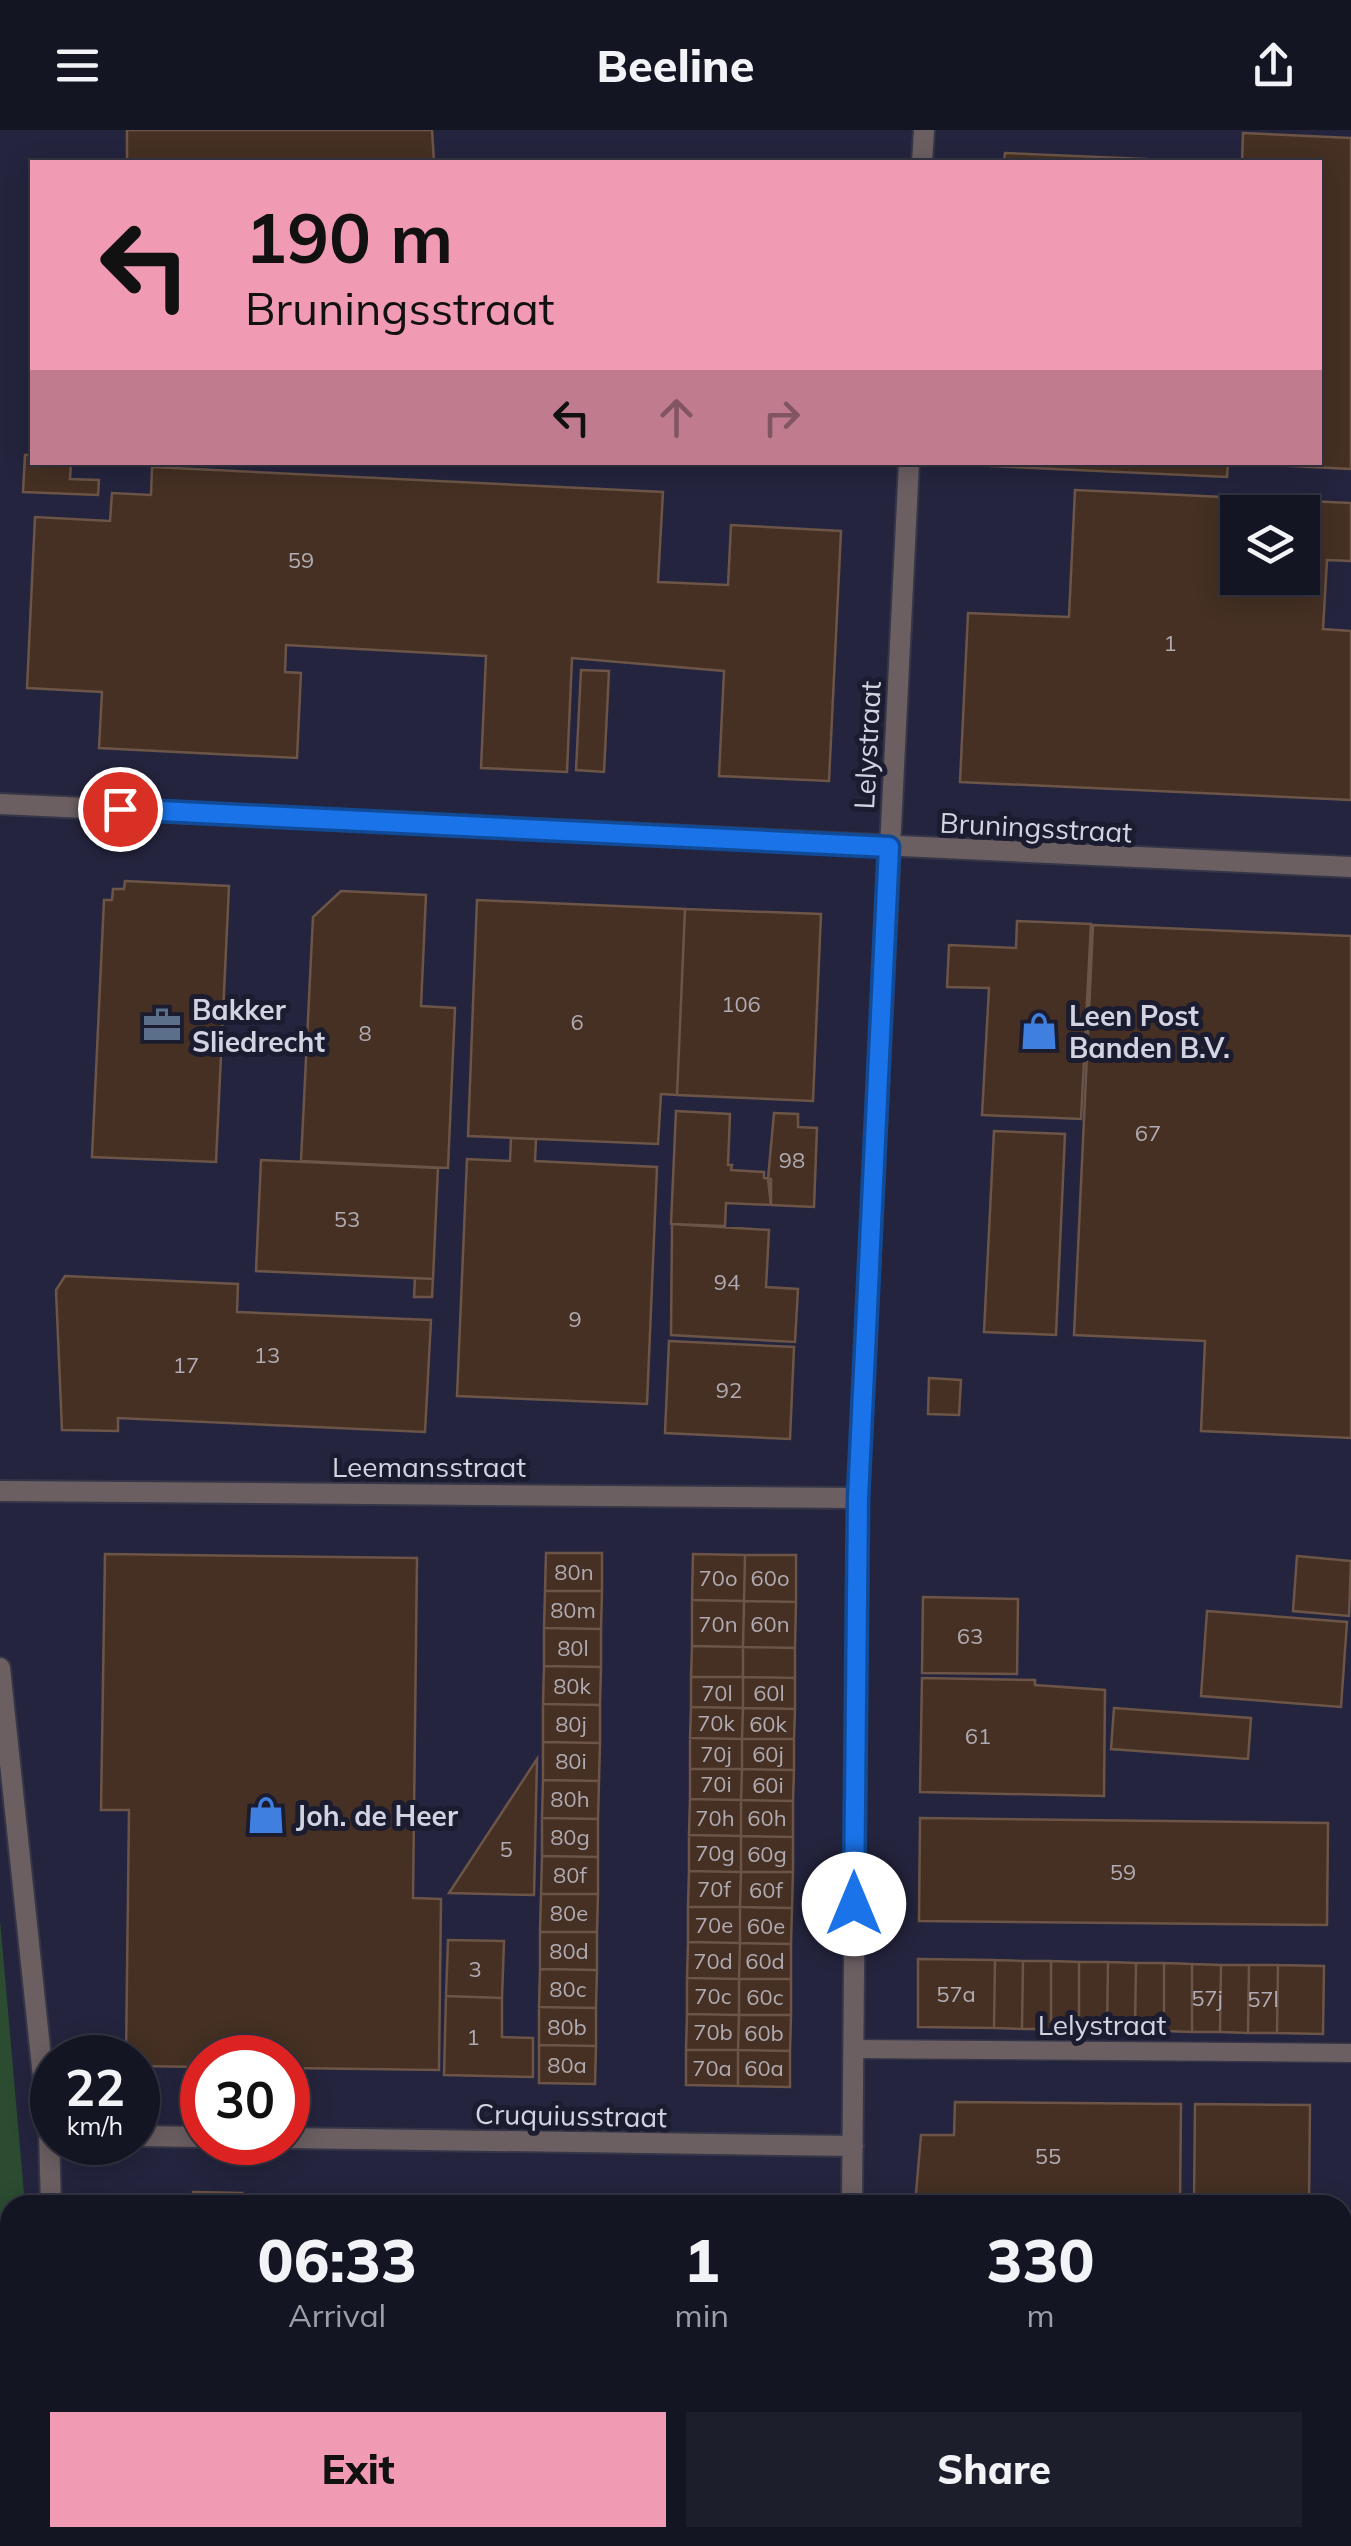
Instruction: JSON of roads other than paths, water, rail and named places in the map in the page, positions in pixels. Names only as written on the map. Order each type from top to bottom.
[{"type":"street","points":[[922,160],[924,130]]},
{"type":"street","name":"Lelystraat","points":[[852,2195],[858,1498],[909,465]]},
{"type":"street","name":"Bruningsstraat","points":[[0,804],[1351,867]]},
{"type":"street","name":"Leemansstraat","points":[[0,1491],[858,1498]]},
{"type":"street","points":[[0,1668],[40,2035]]},
{"type":"street","name":"Cruquiusstraat","points":[[310,2138],[853,2146]]},
{"type":"street","points":[[51,2165],[51,2195]]},
{"type":"lane","name":"Lelystraat","points":[[854,2049],[1351,2053]]},
{"type":"place","name":"Bakker Sliedrecht","points":[[162,1025]]},
{"type":"place","name":"Leen Post Banden B.V.","points":[[1039,1031]]},
{"type":"place","name":"Joh. de Heer","points":[[266,1815]]}]
